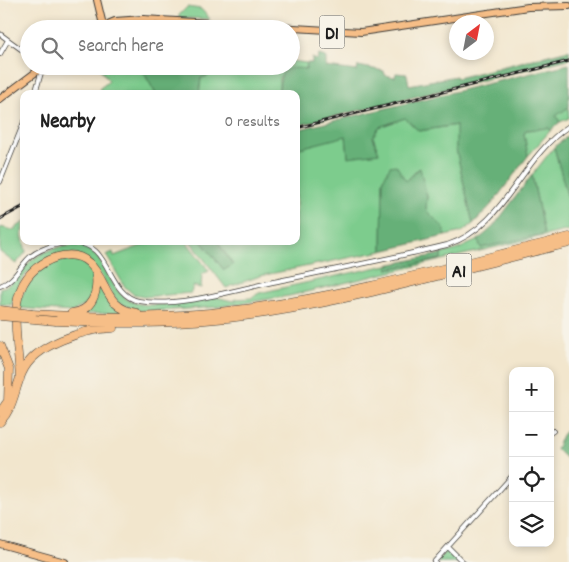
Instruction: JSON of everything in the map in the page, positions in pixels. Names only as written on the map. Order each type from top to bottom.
[{"type":"highway","name":"A1","points":[[0,310],[57,318],[180,315],[234,310],[297,301],[569,237]]},
{"type":"highway","name":"A1","points":[[0,316],[169,322],[234,317],[296,308],[569,243]]},
{"type":"highway","points":[[20,379],[14,313],[18,296],[28,277],[46,262],[67,255],[83,258],[95,271],[110,298],[124,310],[136,313],[171,312],[180,315]]},
{"type":"highway","points":[[57,318],[61,313],[76,312],[90,304],[96,289],[95,271]]},
{"type":"highway","points":[[0,422],[12,405],[24,368],[36,356],[68,338],[93,330],[160,327],[169,322]]},
{"type":"highway","points":[[0,346],[8,369],[8,402]]},
{"type":"highway","points":[[0,412],[8,402],[19,365]]},
{"type":"main road","points":[[97,0],[102,20]]},
{"type":"main road","name":"D1","points":[[300,28],[361,32],[528,7],[569,6]]},
{"type":"main road","name":"D1","points":[[122,20],[160,20]]},
{"type":"main road","points":[[0,99],[32,75]]},
{"type":"main road","points":[[0,544],[65,562]]},
{"type":"street","points":[[0,34],[20,49]]},
{"type":"street","points":[[0,54],[8,40]]},
{"type":"street","points":[[36,90],[41,75]]},
{"type":"street","points":[[84,245],[99,253],[121,290],[135,300],[177,300],[221,293],[434,248],[461,241],[479,229],[490,219],[544,147],[569,126]]},
{"type":"street","points":[[0,182],[20,132]]},
{"type":"street","points":[[0,286],[12,280],[27,260],[39,252],[56,245]]},
{"type":"street","points":[[434,562],[509,479]]},
{"type":"street","points":[[448,547],[463,562]]},
{"type":"green space","points":[[187,7],[201,9],[210,19],[179,18],[179,15]]},
{"type":"green space","points":[[569,50],[569,59],[300,125],[300,90],[279,90],[282,75],[300,75],[300,68],[306,69],[307,63],[312,63],[312,58],[317,60],[319,55],[326,57],[326,67],[357,71],[358,66],[384,71],[385,75],[395,77],[396,73],[407,74],[409,85],[456,76],[457,78]]},
{"type":"green space","points":[[300,62],[307,63],[306,69],[300,69]]},
{"type":"green space","points":[[569,64],[569,107],[556,116],[560,122],[550,131],[549,128],[526,130],[524,134],[528,156],[492,204],[473,224],[456,149],[456,125],[419,131],[405,118],[379,127],[373,137],[379,153],[348,157],[346,136],[300,148],[300,129]]},
{"type":"green space","points":[[105,75],[145,75],[154,90],[100,90],[109,81]]},
{"type":"green space","points":[[145,75],[208,75],[201,78],[200,90],[154,90]]},
{"type":"green space","points":[[281,75],[279,78],[279,90],[200,90],[201,78],[208,76]]},
{"type":"green space","points":[[568,107],[569,118],[560,122],[556,116]]},
{"type":"green space","points":[[405,118],[419,131],[457,125],[456,149],[473,224],[462,232],[445,236],[443,227],[426,210],[427,196],[419,168],[406,181],[383,180],[382,251],[260,276],[226,288],[193,245],[204,245],[224,270],[233,265],[220,245],[300,245],[300,148],[346,135],[348,156],[379,153],[373,137],[379,127]]},
{"type":"green space","points":[[549,128],[550,131],[528,156],[524,134],[526,130]]},
{"type":"green space","points":[[569,135],[569,202],[554,147]]},
{"type":"green space","points":[[554,147],[569,202],[569,230],[289,296],[217,307],[171,310],[138,311],[118,303],[100,274],[75,253],[27,273],[20,283],[11,305],[0,304],[0,288],[14,281],[35,258],[49,250],[69,246],[81,247],[91,251],[98,258],[121,295],[130,301],[139,304],[160,305],[213,297],[236,301],[235,299],[251,298],[259,293],[387,265],[388,269],[441,259],[441,254],[456,250],[478,240],[481,248],[544,234],[532,175]]},
{"type":"green space","points":[[396,165],[406,181],[420,168],[427,196],[426,210],[443,227],[445,236],[382,251],[383,180],[390,166]]},
{"type":"green space","points":[[532,175],[544,234],[481,248],[478,240],[493,227]]},
{"type":"green space","points":[[20,225],[20,245],[24,245],[26,252],[16,264],[0,252],[0,227],[13,230]]},
{"type":"green space","points":[[143,245],[189,245],[209,271],[202,274],[201,288],[193,286],[191,293],[143,297],[133,294],[125,287],[106,255],[113,252],[114,256]]},
{"type":"green space","points":[[204,245],[220,245],[233,265],[224,270]]},
{"type":"green space","points":[[441,254],[441,259],[388,269],[387,265]]},
{"type":"green space","points":[[63,260],[74,260],[82,263],[88,266],[91,271],[93,278],[88,303],[72,312],[18,308],[24,291],[33,277],[46,267]]},
{"type":"green space","points":[[99,287],[113,307],[124,313],[78,314]]},
{"type":"green space","points":[[569,427],[569,462],[556,449],[562,435]]},
{"type":"green space","points":[[448,549],[461,562],[437,562]]},
{"type":"railway","points":[[300,127],[569,61]]},
{"type":"railway","points":[[0,219],[20,208]]}]
